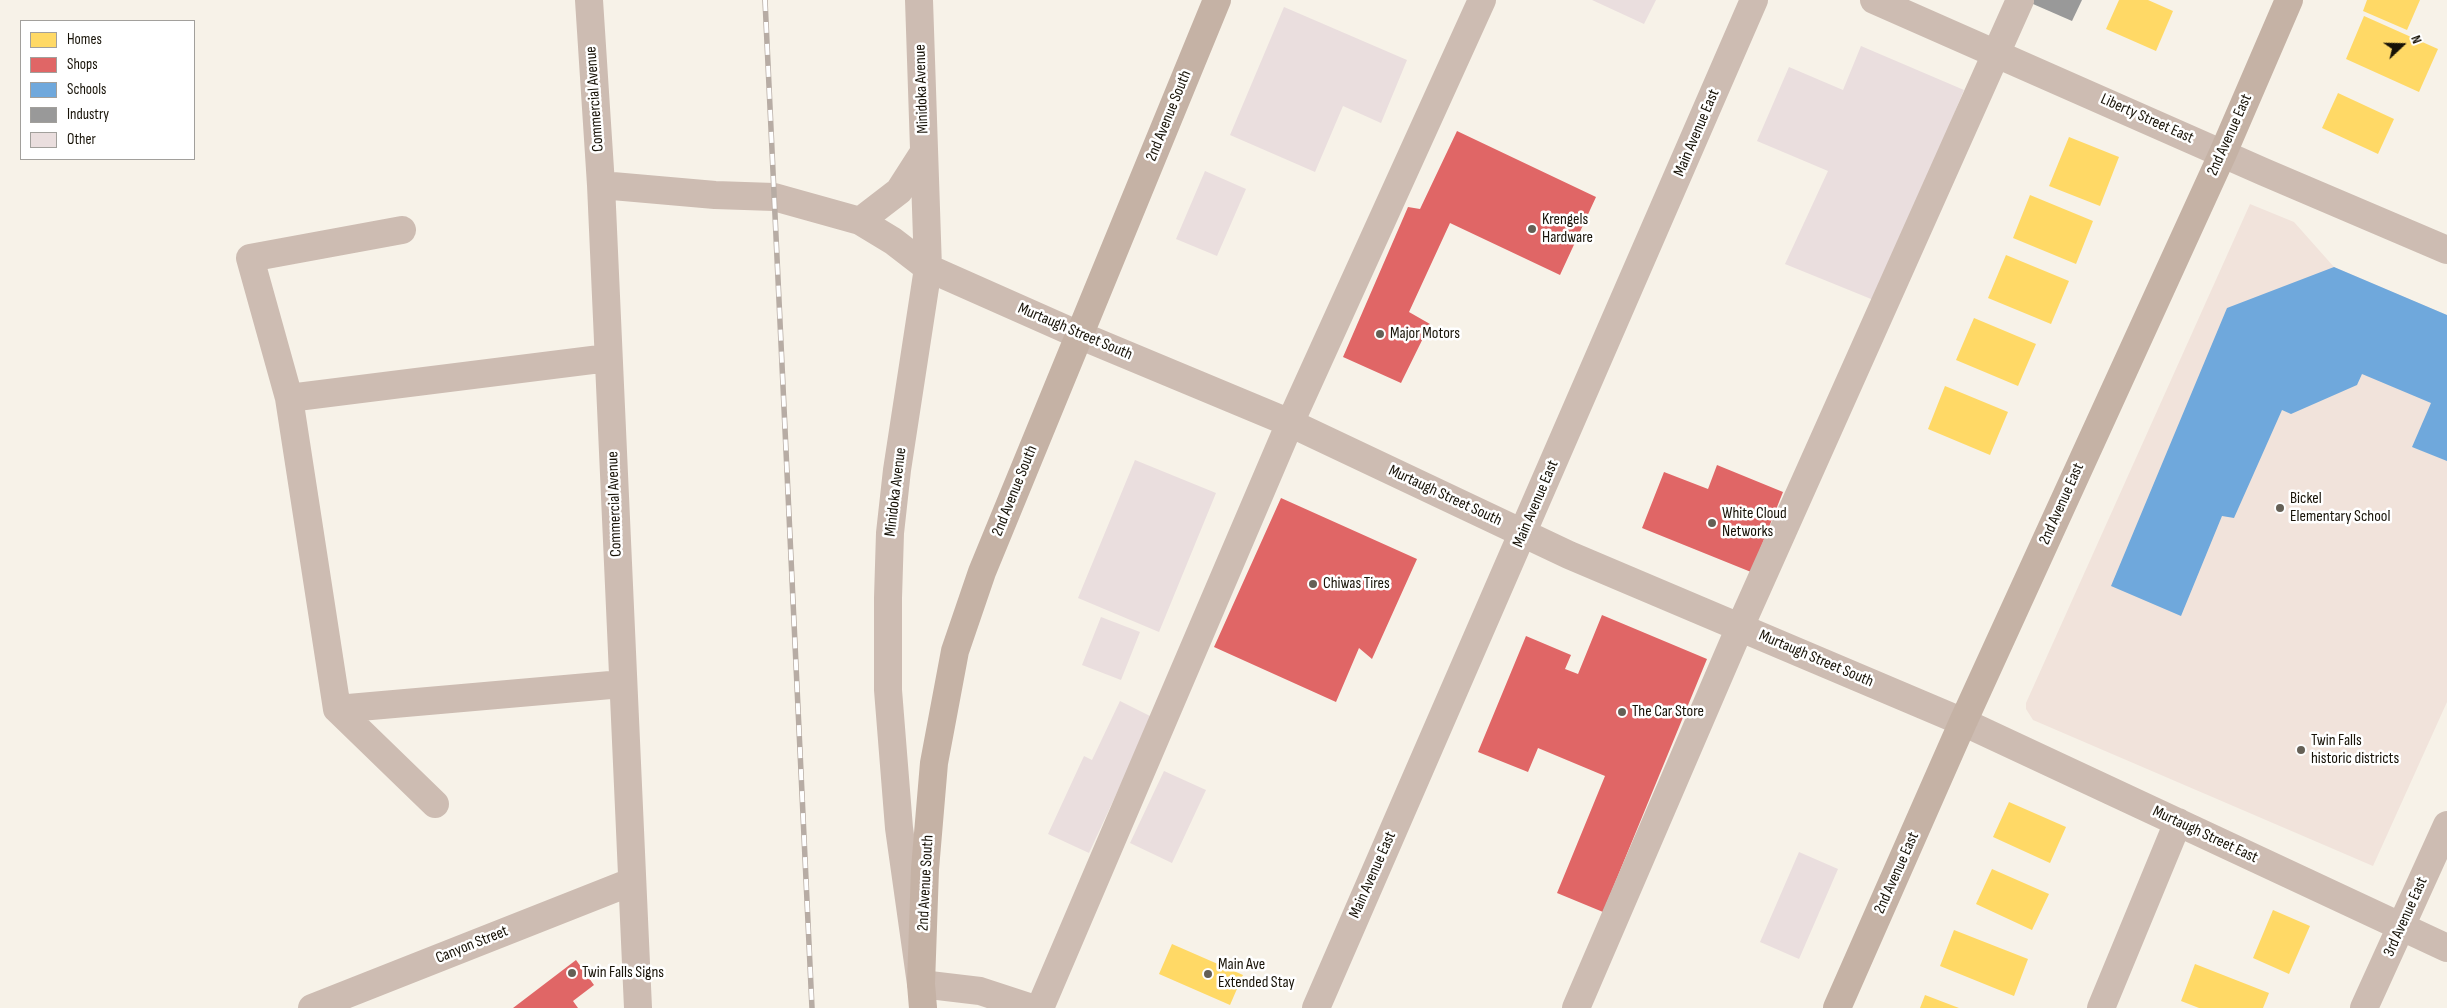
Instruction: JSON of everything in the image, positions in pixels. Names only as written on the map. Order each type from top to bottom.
[{"type":"main road","name":"2nd Avenue South","points":[[922,996],[925,869],[934,763],[955,651],[982,572],[1217,0]]},
{"type":"main road","name":"2nd Avenue East","points":[[1837,1008],[1963,722],[2223,152],[2290,0]]},
{"type":"street","name":"Commercial Avenue","points":[[589,0],[601,185],[638,1008]]},
{"type":"street","name":"Minidoka Avenue","points":[[919,0],[928,268],[897,470],[890,533],[888,690],[899,828],[922,996]]},
{"type":"street","points":[[1040,1008],[1290,423],[1482,0]]},
{"type":"street","name":"Main Avenue East","points":[[1316,1008],[1754,0]]},
{"type":"street","name":"Liberty Street East","points":[[1874,0],[2223,152],[2444,241]]},
{"type":"street","points":[[1576,1008],[1740,626],[2020,0]]},
{"type":"street","points":[[860,221],[899,191],[924,152]]},
{"type":"street","name":"Murtaugh Street South","points":[[601,185],[715,195],[774,196],[860,221],[893,241],[928,268],[1079,335],[1290,423],[1523,533],[1963,722]]},
{"type":"street","points":[[402,230],[250,258],[289,398],[337,710],[435,804]]},
{"type":"street","points":[[289,398],[608,358]]},
{"type":"street","points":[[337,710],[622,684]]},
{"type":"street","name":"Murtaugh Street East","points":[[1963,722],[2447,948]]},
{"type":"street","points":[[2101,1008],[2178,822]]},
{"type":"street","name":"3rd Avenue East","points":[[2364,1008],[2402,928],[2447,825]]},
{"type":"street","name":"Canyon Street","points":[[312,1008],[631,882]]},
{"type":"street","points":[[922,996],[980,991],[1032,1008]]},
{"type":"shaded area","name":"Bickel Elementary School","points":[[2250,204],[2294,222],[2334,267],[2447,315],[2447,702],[2373,866],[2033,720],[2026,709],[2026,703]]},
{"type":"building: Homes","points":[[2119,0],[2148,0],[2173,11],[2156,51],[2106,29]]},
{"type":"building: Homes","points":[[2367,0],[2420,0],[2407,30],[2363,11]]},
{"type":"building: Homes","points":[[2364,16],[2438,49],[2419,92],[2346,59]]},
{"type":"building: Homes","points":[[2338,93],[2394,119],[2378,154],[2322,128]]},
{"type":"building: Homes","points":[[2069,137],[2119,157],[2100,206],[2049,186]]},
{"type":"building: Homes","points":[[2030,195],[2093,221],[2076,264],[2013,238]]},
{"type":"building: Homes","points":[[2006,255],[2069,281],[2051,324],[1988,298]]},
{"type":"building: Homes","points":[[1974,318],[2036,344],[2018,386],[1956,360]]},
{"type":"building: Homes","points":[[1945,386],[2008,412],[1990,455],[1928,429]]},
{"type":"building: Homes","points":[[2009,802],[2066,827],[2050,863],[1993,837]]},
{"type":"building: Homes","points":[[1992,869],[2049,894],[2032,930],[1976,904]]},
{"type":"building: Homes","points":[[2273,910],[2310,926],[2289,974],[2253,958]]},
{"type":"building: Homes","points":[[1954,930],[2028,959],[2014,996],[1940,966]]},
{"type":"building: Homes","points":[[1172,944],[1243,975],[1230,1005],[1159,974]]},
{"type":"building: Homes","points":[[2195,964],[2269,993],[2263,1008],[2199,1008],[2181,1001]]},
{"type":"building: Homes","points":[[1925,995],[1959,1008],[1920,1008]]},
{"type":"building: Shops","points":[[1457,131],[1596,197],[1560,275],[1450,223],[1409,312],[1430,324],[1401,383],[1343,357],[1408,207],[1420,209]]},
{"type":"building: Shops","points":[[1717,465],[1783,492],[1751,572],[1642,528],[1664,472],[1708,489]]},
{"type":"building: Shops","points":[[1281,498],[1417,559],[1372,659],[1359,648],[1336,702],[1214,647]]},
{"type":"building: Shops","points":[[1602,615],[1707,659],[1603,912],[1557,893],[1605,776],[1538,748],[1528,772],[1478,752],[1526,636],[1571,655],[1565,669],[1578,674]]},
{"type":"building: Shops","name":"Twin Falls Signs","points":[[576,960],[594,985],[573,1001],[578,1008],[513,1008]]},
{"type":"building: Schools","points":[[2334,267],[2447,315],[2447,461],[2412,447],[2431,403],[2362,374],[2357,385],[2291,414],[2282,410],[2234,518],[2222,516],[2181,616],[2111,586],[2227,308]]},
{"type":"building: Industry","points":[[2034,0],[2082,0],[2072,21],[2033,4]]},
{"type":"building: Other","points":[[1592,0],[1656,0],[1644,24]]},
{"type":"building: Other","points":[[1284,7],[1407,60],[1381,123],[1343,106],[1315,172],[1230,135]]},
{"type":"building: Other","points":[[1861,46],[1964,90],[1876,301],[1785,264],[1828,171],[1757,141],[1789,67],[1843,90]]},
{"type":"building: Other","points":[[1205,171],[1246,189],[1217,256],[1176,239]]},
{"type":"building: Other","points":[[1135,460],[1216,493],[1159,632],[1078,598]]},
{"type":"building: Other","points":[[1101,617],[1140,632],[1121,680],[1082,665]]},
{"type":"building: Other","points":[[1120,701],[1152,717],[1089,853],[1048,834],[1084,756],[1092,760]]},
{"type":"building: Other","points":[[1164,771],[1206,790],[1172,863],[1130,843]]},
{"type":"building: Other","points":[[1799,852],[1838,869],[1799,959],[1760,942]]},
{"type":"railway","points":[[765,0],[812,1008]]},
{"type":"place","name":"Krengels Hardware","points":[[1532,229]]},
{"type":"place","name":"Major Motors","points":[[1380,334]]},
{"type":"place","name":"Bickel Elementary School","points":[[2280,508]]},
{"type":"place","name":"White Cloud Networks","points":[[1712,523]]},
{"type":"place","name":"Chiwas Tires","points":[[1313,584]]},
{"type":"place","name":"The Car Store","points":[[1622,712]]},
{"type":"place","name":"Twin Falls historic districts","points":[[2301,750]]},
{"type":"place","name":"Twin Falls Signs","points":[[572,973]]},
{"type":"place","name":"Main Ave Extended Stay","points":[[1208,974]]}]
